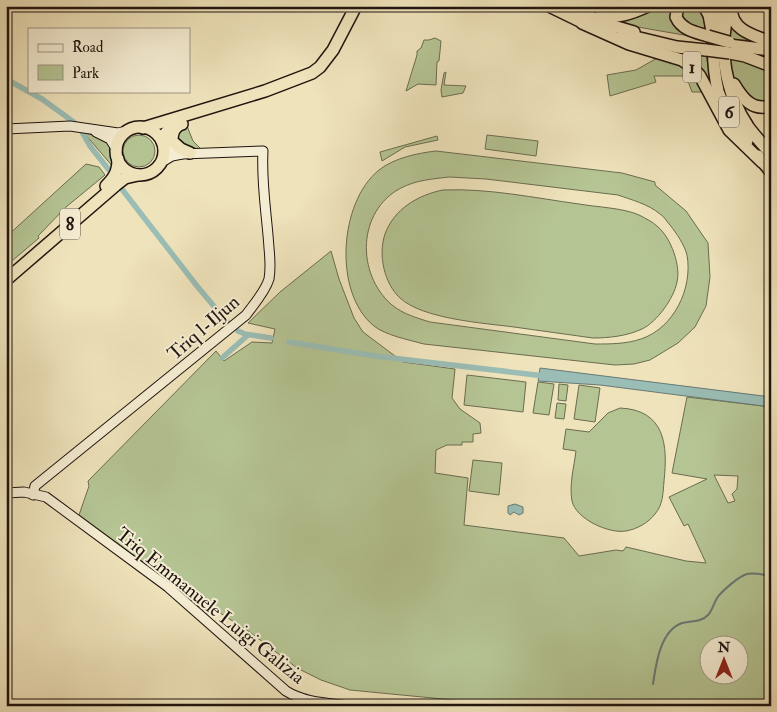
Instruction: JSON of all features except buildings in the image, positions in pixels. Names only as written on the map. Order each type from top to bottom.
[{"type":"highway","points":[[143,128],[265,91],[312,73],[320,67],[334,50],[356,6]]},
{"type":"highway","points":[[162,162],[164,134],[168,130],[314,81],[321,76],[364,6]]},
{"type":"highway","name":"1","points":[[549,6],[585,20],[629,44],[682,60],[692,67],[700,76],[729,130],[771,172]]},
{"type":"highway","name":"1","points":[[568,6],[585,20]]},
{"type":"highway","points":[[585,20],[625,16],[648,6]]},
{"type":"highway","points":[[678,6],[676,17],[682,26],[708,43]]},
{"type":"highway","points":[[704,6],[709,15],[708,43]]},
{"type":"highway","name":"6","points":[[720,6],[708,43],[718,92],[734,121],[762,162]]},
{"type":"highway","points":[[731,6],[731,12],[737,26],[750,35],[771,42]]},
{"type":"highway","name":"6","points":[[731,6],[724,34],[728,49],[733,97],[749,127],[771,154]]},
{"type":"highway","points":[[585,20],[652,42],[708,43],[771,66]]},
{"type":"highway","points":[[728,49],[752,48],[771,50]]},
{"type":"highway","points":[[728,49],[732,82],[746,102],[758,107],[771,106]]},
{"type":"highway","points":[[182,124],[175,128],[172,134],[172,141],[186,154]]},
{"type":"highway","points":[[127,131],[135,128],[151,130],[158,134],[163,144]]},
{"type":"highway","name":"8","points":[[6,272],[111,181],[118,170],[118,143],[127,131]]},
{"type":"highway","points":[[117,154],[126,170],[138,175]]},
{"type":"highway","name":"8","points":[[6,280],[125,178],[152,172],[162,162]]},
{"type":"street","points":[[6,128],[46,126],[118,133],[127,131]]},
{"type":"street","points":[[87,129],[110,139],[117,154]]},
{"type":"street","points":[[163,144],[186,154]]},
{"type":"street","name":"Triq l-Iljun","points":[[33,495],[35,486],[246,315],[268,281],[271,267],[262,173],[263,151],[186,154]]},
{"type":"street","points":[[162,162],[172,156],[186,154]]},
{"type":"street","points":[[46,497],[44,490],[50,474]]},
{"type":"street","points":[[6,493],[24,492],[33,495]]},
{"type":"street","points":[[6,498],[33,495]]},
{"type":"street","name":"Triq Emmanuele Luigi Galizia","points":[[33,495],[46,497],[168,587],[286,691],[307,701],[351,706]]},
{"type":"green space","points":[[657,6],[674,6],[671,12],[674,22],[695,37],[616,22],[636,16]]},
{"type":"green space","points":[[680,6],[697,6],[703,17],[706,32],[681,21]]},
{"type":"green space","points":[[730,23],[771,45],[729,38]]},
{"type":"green space","points":[[435,38],[441,41],[439,61],[437,62],[436,85],[418,84],[406,91],[417,51],[421,48],[424,40]]},
{"type":"green space","points":[[676,52],[706,55],[711,81],[696,64]]},
{"type":"green space","points":[[659,57],[674,60],[681,64],[691,73],[704,92],[692,92],[686,76],[654,76],[656,82],[610,96],[607,75],[636,70]]},
{"type":"green space","points":[[729,58],[739,58],[771,71],[771,102],[761,104],[738,86],[732,75]]},
{"type":"green space","points":[[446,72],[444,85],[466,86],[463,93],[442,97],[441,90],[444,73]]},
{"type":"green space","points":[[187,126],[193,141],[201,149],[192,148],[180,142],[177,134],[178,129]]},
{"type":"green space","points":[[84,133],[99,137],[108,143],[112,153],[114,168]]},
{"type":"green space","points":[[139,135],[145,136],[150,140],[154,145],[154,157],[150,162],[145,166],[139,167],[133,166],[128,162],[124,157],[123,151],[124,145],[128,140],[133,136]]},
{"type":"green space","points":[[487,135],[538,141],[536,156],[485,149]]},
{"type":"green space","points":[[437,136],[438,140],[405,147],[382,161],[380,152]]},
{"type":"green space","points":[[436,151],[622,173],[655,182],[655,185],[686,211],[708,243],[710,277],[706,306],[695,327],[678,343],[650,360],[634,364],[615,365],[424,344],[384,332],[374,326],[361,311],[352,292],[347,271],[346,248],[349,225],[356,203],[366,185],[385,166],[399,159]],"holes":[[[449,177],[486,179],[618,195],[645,205],[661,215],[678,236],[687,255],[688,268],[684,293],[672,316],[653,334],[641,339],[624,343],[595,344],[430,322],[396,308],[380,292],[372,277],[367,260],[369,227],[376,212],[387,198],[401,188],[413,183]]]},
{"type":"green space","points":[[86,164],[99,167],[105,175],[66,207],[38,236],[39,238],[6,266],[6,237]]},
{"type":"green space","points":[[443,190],[477,190],[511,194],[618,209],[639,215],[658,227],[671,245],[678,268],[677,282],[672,295],[664,309],[648,326],[624,335],[599,338],[470,322],[423,311],[410,305],[394,292],[386,277],[382,260],[383,242],[389,225],[401,210],[425,195]]},
{"type":"green space","points":[[331,251],[339,279],[354,318],[363,332],[403,362],[455,369],[452,398],[460,409],[480,423],[481,433],[473,434],[473,442],[462,442],[462,445],[447,445],[436,450],[435,473],[468,478],[464,525],[564,538],[579,556],[616,550],[623,551],[626,547],[686,561],[706,563],[688,524],[684,526],[669,497],[707,479],[672,473],[687,397],[771,407],[771,706],[515,706],[350,690],[321,680],[297,668],[247,630],[212,608],[207,614],[173,584],[79,515],[89,486],[88,481],[216,351],[224,361],[252,342],[272,343],[275,329],[248,323],[280,292]],"holes":[[[714,475],[738,476],[737,489],[732,494],[735,501],[728,503]]]},
{"type":"green space","points":[[467,375],[526,382],[523,412],[464,405]]},
{"type":"green space","points":[[538,382],[554,384],[549,415],[533,413]]},
{"type":"green space","points":[[559,384],[568,385],[566,401],[558,400]]},
{"type":"green space","points":[[579,385],[600,388],[595,422],[574,419]]},
{"type":"green space","points":[[557,403],[566,404],[564,419],[555,418]]},
{"type":"green space","points":[[620,408],[635,410],[655,422],[664,443],[665,455],[660,507],[642,525],[626,531],[602,528],[586,519],[575,508],[571,489],[576,451],[563,449],[566,429],[589,432],[608,413]]},
{"type":"green space","points":[[473,460],[502,463],[499,495],[469,491]]},
{"type":"water","points":[[540,368],[771,397],[771,407],[600,385],[538,381]]},
{"type":"water","points":[[515,504],[523,507],[523,513],[519,515],[514,512],[510,515],[508,513],[508,506]]},
{"type":"waterway","points":[[6,79],[28,91]]},
{"type":"waterway","points":[[29,92],[75,123]]},
{"type":"waterway","points":[[82,132],[90,146],[109,170]]},
{"type":"waterway","points":[[121,188],[228,323]]},
{"type":"waterway","points":[[238,331],[271,338]]},
{"type":"waterway","points":[[222,358],[248,335]]},
{"type":"waterway","points":[[289,342],[375,356],[545,376]]},
{"type":"waterway","points":[[653,684],[660,649],[669,633],[675,627],[682,623],[699,620],[708,615],[719,595],[744,575],[753,573],[771,576]]},
{"type":"waterway","points":[[765,690],[771,690]]}]
